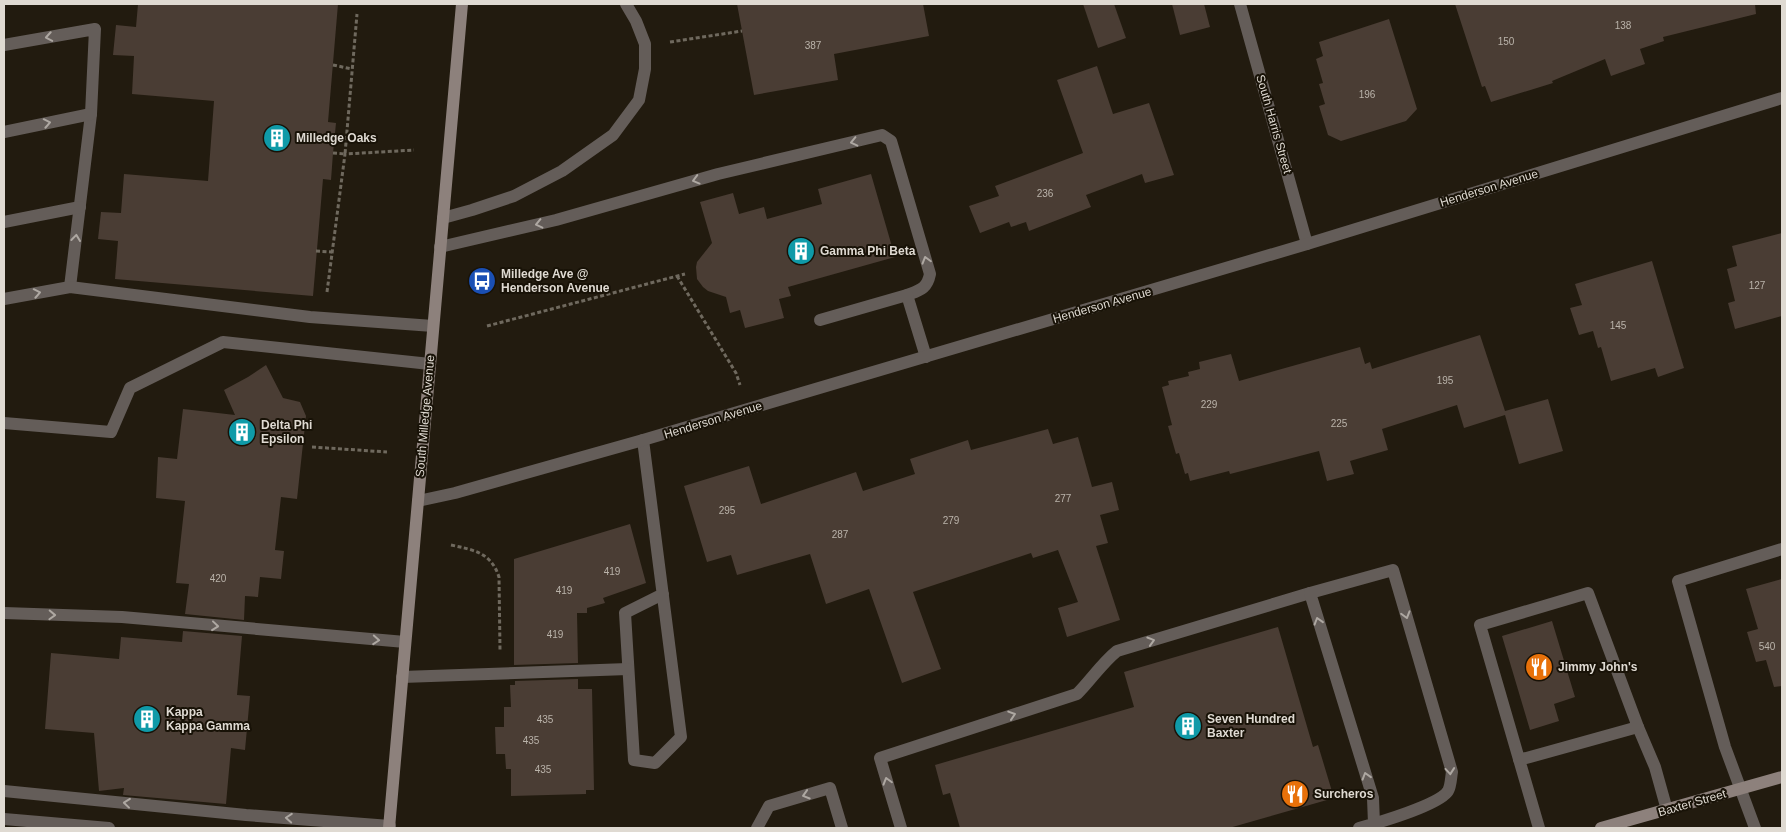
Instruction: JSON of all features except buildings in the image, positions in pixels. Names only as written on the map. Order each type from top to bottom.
[{"type":"main road","name":"South Milledge Avenue","points":[[390,827],[462,4]]},
{"type":"main road","name":"Baxter Street","points":[[1601,828],[1782,777]]},
{"type":"street","points":[[443,218],[514,196],[562,171],[613,136],[639,100],[645,69],[645,44],[636,21],[626,4]]},
{"type":"street","name":"South Harris Street","points":[[1240,4],[1307,244]]},
{"type":"street","points":[[4,45],[95,29],[91,114],[70,286]]},
{"type":"street","name":"Henderson Avenue","points":[[418,501],[455,493],[643,440],[926,357],[1307,244],[1782,98]]},
{"type":"street","points":[[4,132],[91,114]]},
{"type":"street","points":[[440,247],[556,220],[718,174],[882,136],[891,141],[930,274],[928,283],[922,289],[907,295],[820,320]]},
{"type":"street","points":[[4,222],[80,208]]},
{"type":"street","points":[[4,299],[70,286],[310,317],[433,326]]},
{"type":"street","points":[[907,295],[926,357]]},
{"type":"street","points":[[4,424],[111,432],[130,388],[223,342],[430,364]]},
{"type":"street","points":[[643,440],[663,594],[681,737],[656,763],[634,760],[625,613],[663,594]]},
{"type":"street","points":[[1755,828],[1725,747],[1678,581],[1782,549]]},
{"type":"street","points":[[901,828],[880,758],[1077,694],[1107,659],[1117,651],[1393,570],[1452,772],[1449,791],[1436,802],[1374,826],[1359,828]]},
{"type":"street","points":[[1310,593],[1373,798],[1374,826]]},
{"type":"street","points":[[1539,828],[1480,625],[1588,593],[1655,767],[1667,810]]},
{"type":"street","points":[[4,613],[122,617],[405,642]]},
{"type":"street","points":[[402,677],[628,669]]},
{"type":"street","points":[[1519,760],[1638,727]]},
{"type":"street","points":[[756,828],[769,806],[830,788],[842,828]]},
{"type":"street","points":[[4,791],[390,827]]},
{"type":"street","points":[[4,819],[109,828]]},
{"type":"path","points":[[327,292],[345,154],[357,14]]},
{"type":"path","points":[[645,44],[742,31]]},
{"type":"path","points":[[333,65],[352,69]]},
{"type":"path","points":[[334,153],[414,150]]},
{"type":"path","points":[[316,251],[332,252]]},
{"type":"path","points":[[487,326],[685,274]]},
{"type":"path","points":[[678,276],[736,373],[749,409]]},
{"type":"path","points":[[312,447],[387,452]]},
{"type":"path","points":[[451,545],[477,551],[489,558],[496,567],[499,586],[500,674]]},
{"type":"place","name":"Milledge Oaks","points":[[277,138]]},
{"type":"place","name":"Gamma Phi Beta","points":[[801,251]]},
{"type":"place","name":"Milledge Ave @ Henderson Avenue","points":[[482,281]]},
{"type":"place","name":"Delta Phi Epsilon","points":[[242,432]]},
{"type":"place","name":"Jimmy John's","points":[[1539,667]]},
{"type":"place","name":"Kappa Kappa Gamma","points":[[147,719]]},
{"type":"place","name":"Seven Hundred Baxter","points":[[1188,726]]},
{"type":"place","name":"Surcheros","points":[[1295,794]]}]
